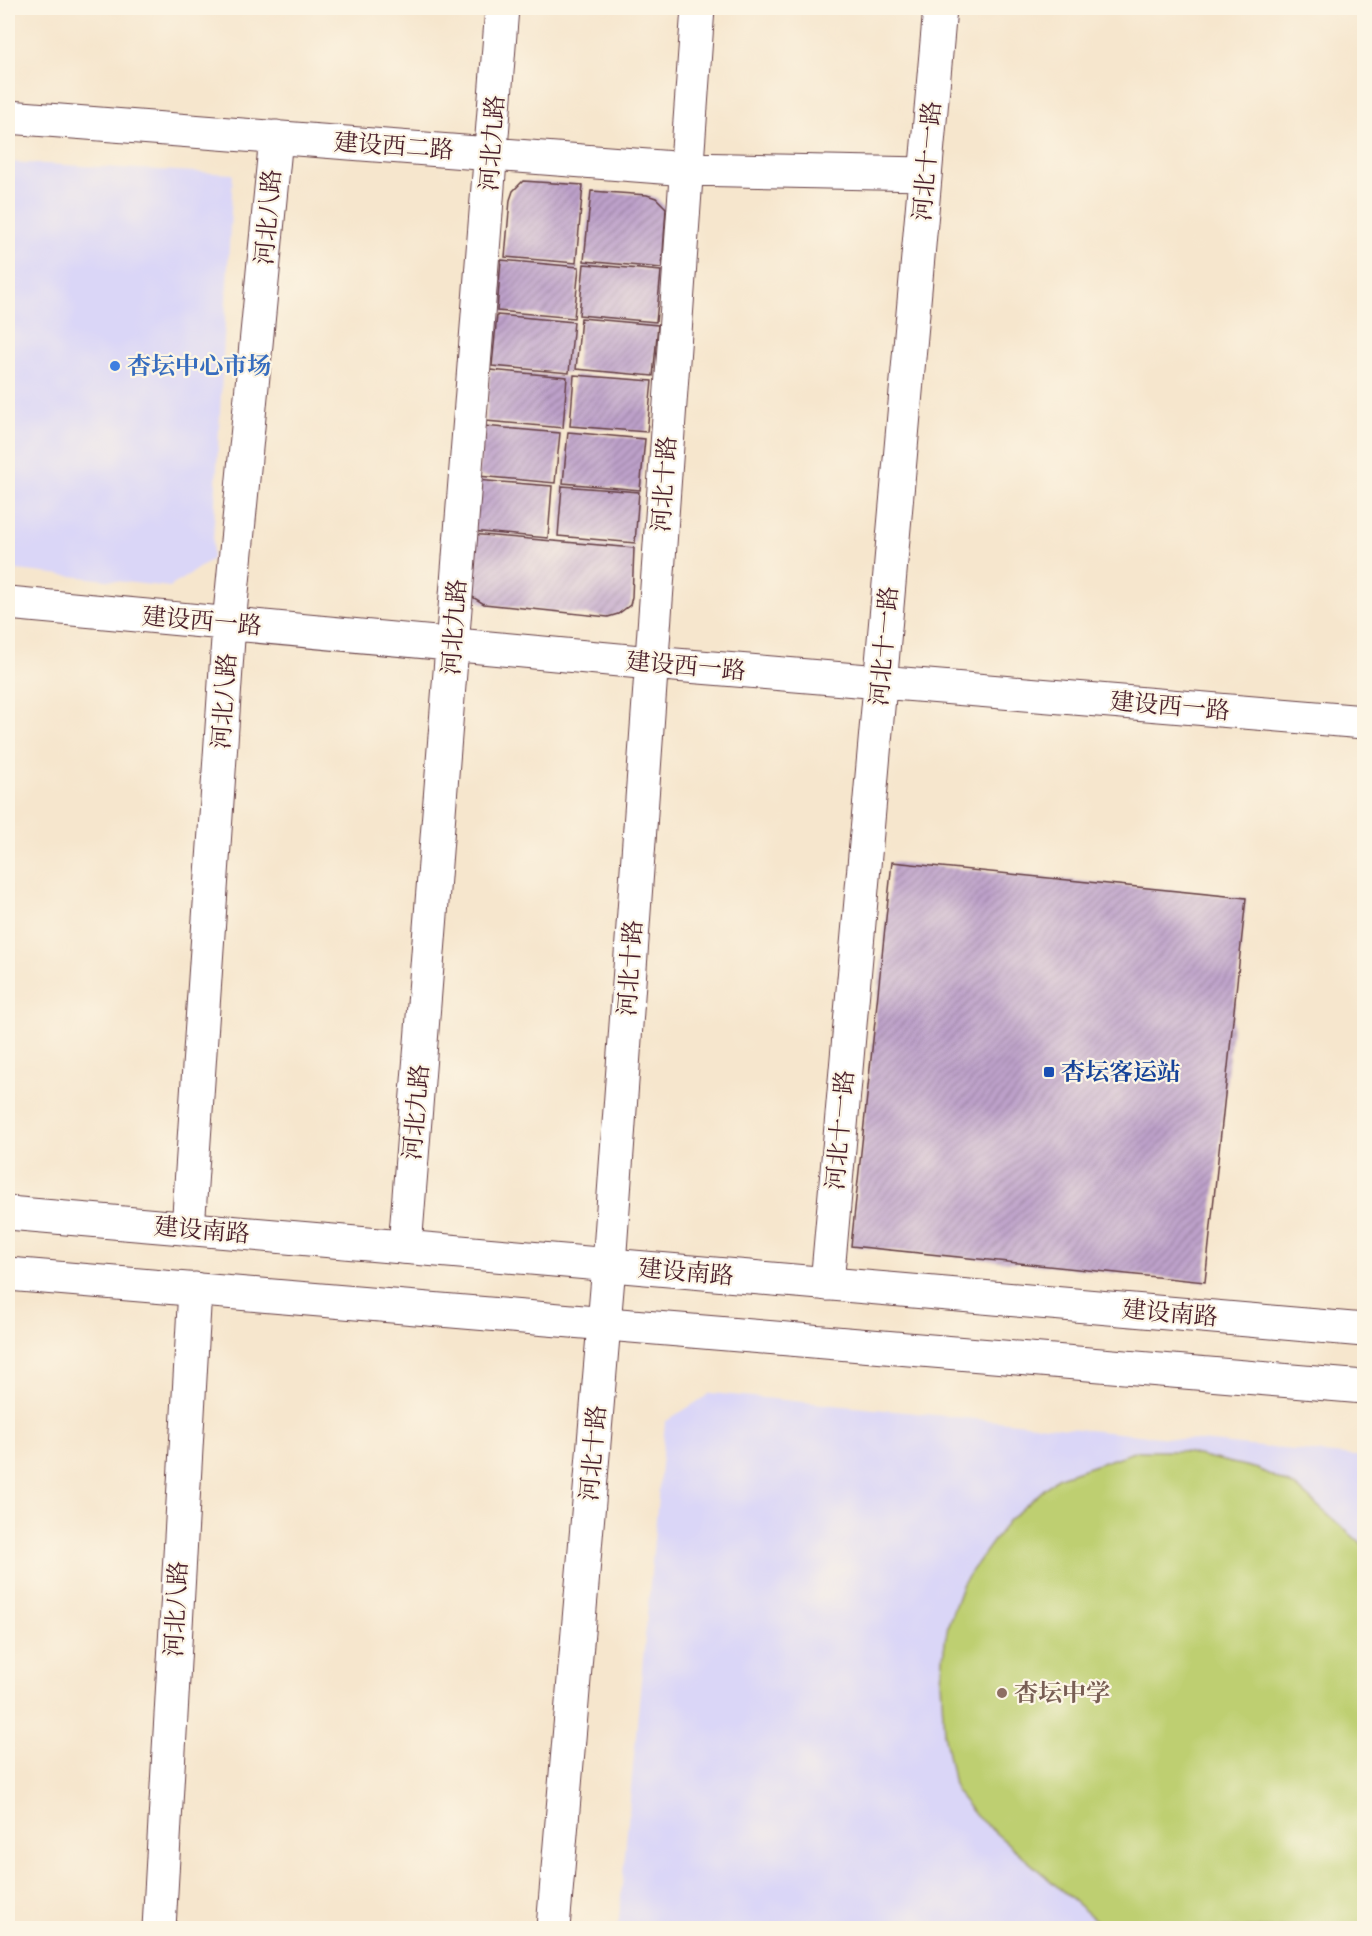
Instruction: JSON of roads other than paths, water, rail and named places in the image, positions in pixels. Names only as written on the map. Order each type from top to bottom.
[{"type":"street","name":"河北九路","points":[[405,1247],[502,8]]},
{"type":"street","name":"河北十路","points":[[554,1929],[609,1265],[698,8]]},
{"type":"street","name":"河北十一路","points":[[827,1284],[940,8]]},
{"type":"street","name":"建设西二路","points":[[8,117],[687,169],[926,174]]},
{"type":"street","name":"河北八路","points":[[188,1229],[229,624],[276,138]]},
{"type":"street","name":"建设西一路","points":[[8,603],[651,663],[1365,722]]},
{"type":"street","name":"建设南路","points":[[8,1213],[1365,1330]]},
{"type":"street","points":[[8,1274],[1365,1387]]},
{"type":"street","name":"河北八路","points":[[159,1929],[195,1289]]},
{"type":"place","name":"杏坛中心市场","points":[[115,366]]},
{"type":"place","name":"杏坛客运站","points":[[1049,1072]]},
{"type":"place","name":"杏坛中学","points":[[1002,1693]]}]
